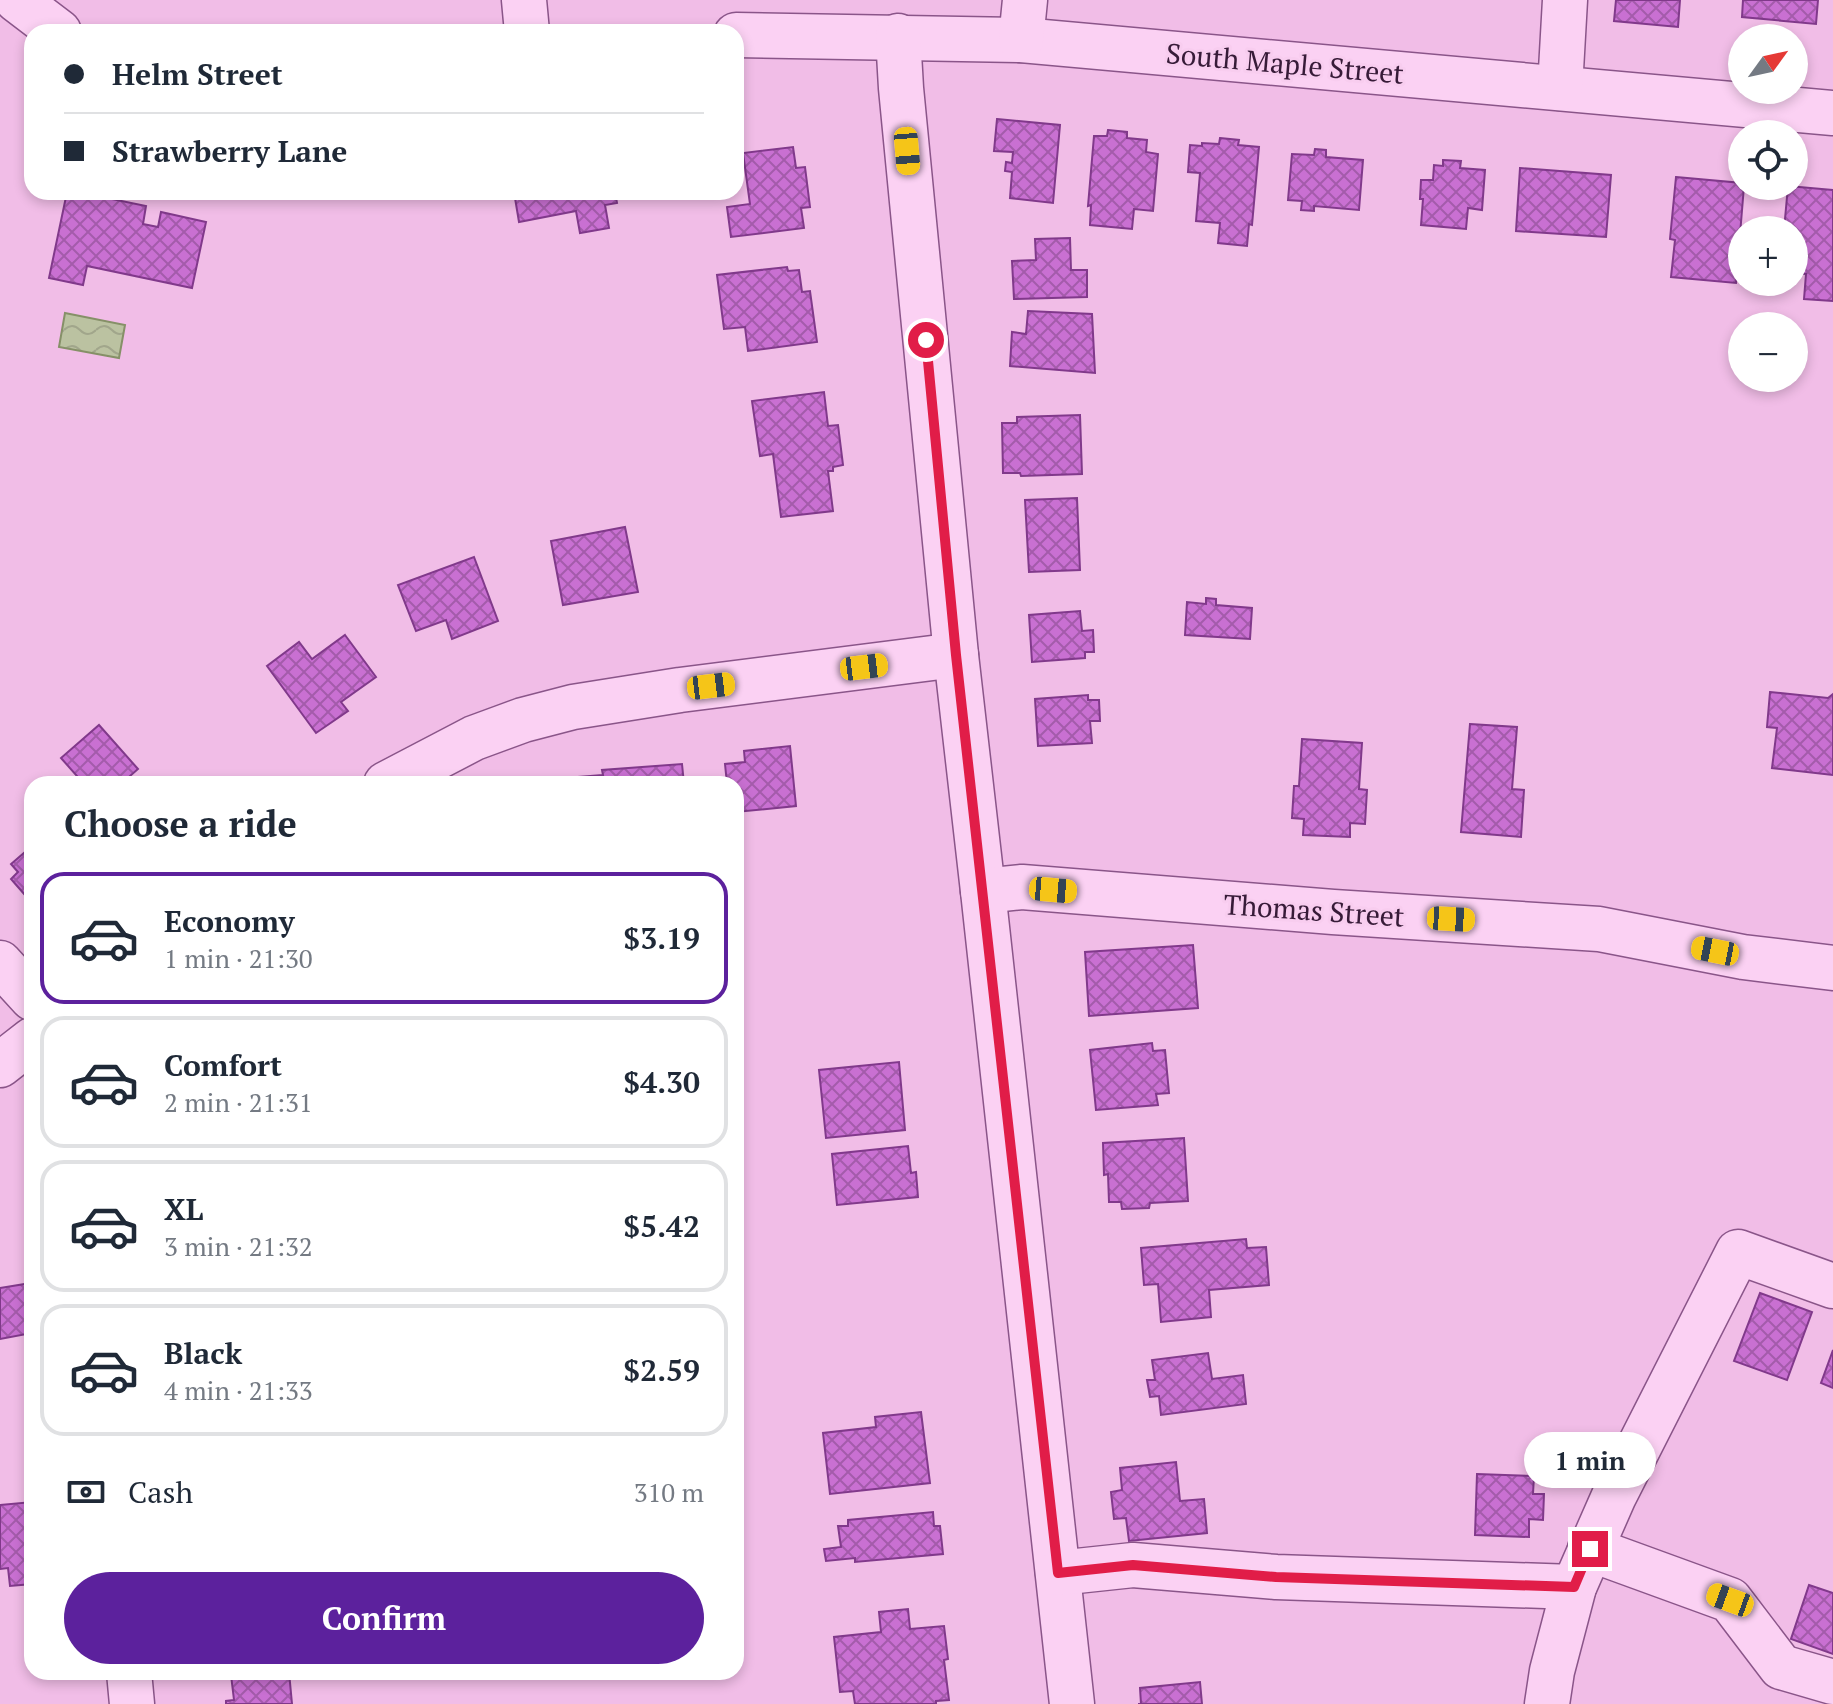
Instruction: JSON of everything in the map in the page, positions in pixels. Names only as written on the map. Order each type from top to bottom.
[{"type":"street","points":[[17,0],[48,24]]},
{"type":"street","points":[[524,0],[526,24]]},
{"type":"street","points":[[1560,88],[1565,0]]},
{"type":"street","name":"South Maple Street","points":[[744,35],[898,36],[1023,20],[1560,88],[1833,113]]},
{"type":"street","points":[[898,36],[956,655],[1072,1704]]},
{"type":"street","points":[[401,776],[474,738],[523,720],[573,707],[680,690],[956,655]]},
{"type":"street","name":"Thomas Street","points":[[983,891],[1022,887],[1599,929],[1743,957],[1833,968]]},
{"type":"street","points":[[0,963],[24,989]]},
{"type":"street","points":[[0,1065],[24,1046]]},
{"type":"street","points":[[1547,1704],[1552,1671],[1582,1568],[1614,1496],[1738,1252],[1833,1286]]},
{"type":"street","points":[[1058,1573],[1133,1565],[1276,1577],[1582,1568],[1730,1600],[1781,1667],[1833,1682]]},
{"type":"street","points":[[130,1680],[132,1704]]},
{"type":"water","points":[[65,313],[125,325],[119,358],[59,347]]},
{"type":"building","points":[[1616,0],[1680,0],[1678,27],[1614,21]]},
{"type":"building","points":[[1743,0],[1818,0],[1816,24],[1742,17]]},
{"type":"building","points":[[997,119],[1060,125],[1053,203],[1010,198],[1012,172],[1005,171],[1006,162],[1012,163],[1013,152],[994,151]]},
{"type":"building","points":[[1108,130],[1127,132],[1127,138],[1147,140],[1146,152],[1158,154],[1153,211],[1134,209],[1132,229],[1090,225],[1091,205],[1088,206],[1094,136],[1107,136]]},
{"type":"building","points":[[1220,138],[1239,140],[1238,145],[1259,147],[1252,225],[1249,224],[1247,246],[1218,243],[1220,223],[1196,221],[1200,173],[1188,172],[1190,145],[1219,144]]},
{"type":"building","points":[[793,147],[796,168],[805,167],[810,207],[801,208],[804,228],[731,237],[727,207],[750,204],[744,153]]},
{"type":"building","points":[[1315,149],[1326,150],[1326,157],[1363,160],[1359,210],[1314,206],[1314,211],[1301,210],[1302,201],[1288,200],[1292,154],[1314,155]]},
{"type":"building","points":[[1443,160],[1461,161],[1460,168],[1485,170],[1482,210],[1468,208],[1466,229],[1421,225],[1421,180],[1433,180],[1434,165],[1443,166]]},
{"type":"building","points":[[1520,168],[1611,175],[1606,237],[1516,231]]},
{"type":"building","points":[[1676,177],[1728,182],[1728,200],[1743,200],[1742,216],[1728,216],[1728,282],[1671,277],[1675,240],[1670,239]]},
{"type":"building","points":[[1808,188],[1833,190],[1833,301],[1804,299],[1808,296],[1808,216],[1785,216],[1787,200],[1808,200]]},
{"type":"building","points":[[65,200],[117,200],[146,206],[143,224],[158,227],[161,212],[206,222],[192,288],[87,266],[83,285],[49,278]]},
{"type":"building","points":[[515,200],[616,200],[617,203],[605,205],[609,228],[580,233],[576,211],[519,222]]},
{"type":"building","points":[[1070,238],[1071,270],[1087,270],[1087,297],[1014,299],[1012,261],[1036,260],[1035,239]]},
{"type":"building","points":[[787,267],[788,271],[799,270],[802,292],[810,291],[817,342],[748,351],[745,327],[724,329],[717,275]]},
{"type":"building","points":[[1028,311],[1092,314],[1095,373],[1010,366],[1012,332],[1026,334]]},
{"type":"building","points":[[824,392],[828,426],[838,425],[843,465],[828,471],[833,511],[781,517],[773,454],[760,456],[752,401]]},
{"type":"building","points":[[1080,415],[1082,474],[1021,476],[1020,473],[1003,473],[1002,423],[1017,423],[1017,417]]},
{"type":"building","points":[[1077,498],[1080,570],[1029,572],[1025,500]]},
{"type":"building","points":[[625,527],[638,592],[563,605],[551,541]]},
{"type":"building","points":[[474,557],[498,621],[452,639],[446,620],[416,631],[398,585]]},
{"type":"building","points":[[1206,598],[1216,599],[1216,605],[1252,608],[1250,639],[1185,635],[1187,602],[1206,604]]},
{"type":"building","points":[[1080,611],[1082,631],[1093,630],[1094,652],[1085,652],[1085,658],[1032,662],[1029,615]]},
{"type":"building","points":[[345,635],[376,677],[341,702],[348,711],[316,733],[267,666],[299,642],[312,659]]},
{"type":"building","points":[[1770,692],[1828,698],[1833,694],[1833,775],[1772,768],[1777,728],[1767,727]]},
{"type":"building","points":[[1088,695],[1088,700],[1099,700],[1100,721],[1090,721],[1092,743],[1038,746],[1035,699]]},
{"type":"building","points":[[1470,724],[1517,727],[1512,789],[1524,790],[1521,837],[1461,832]]},
{"type":"building","points":[[99,725],[138,769],[130,776],[77,776],[61,758]]},
{"type":"building","points":[[1302,739],[1362,743],[1359,789],[1367,790],[1365,824],[1350,823],[1350,837],[1303,835],[1304,819],[1292,818],[1294,786],[1299,786]]},
{"type":"building","points":[[790,746],[796,806],[744,811],[744,776],[726,776],[725,764],[745,762],[744,751]]},
{"type":"building","points":[[682,764],[683,776],[590,776],[603,775],[602,770]]},
{"type":"building","points":[[24,853],[24,894],[11,879],[18,872],[11,864]]},
{"type":"building","points":[[1193,945],[1198,1008],[1089,1016],[1085,952]]},
{"type":"building","points":[[1152,1043],[1153,1051],[1165,1050],[1169,1093],[1156,1094],[1158,1105],[1096,1110],[1090,1050]]},
{"type":"building","points":[[899,1062],[905,1130],[826,1138],[819,1070]]},
{"type":"building","points":[[1184,1138],[1188,1201],[1150,1203],[1149,1208],[1122,1209],[1121,1202],[1109,1202],[1103,1143]]},
{"type":"building","points":[[908,1146],[911,1173],[916,1172],[918,1197],[837,1205],[832,1154]]},
{"type":"building","points":[[1246,1239],[1247,1248],[1266,1247],[1269,1285],[1209,1290],[1211,1317],[1161,1322],[1158,1284],[1144,1285],[1141,1248]]},
{"type":"building","points":[[24,1284],[24,1334],[0,1339],[0,1288]]},
{"type":"building","points":[[1760,1293],[1812,1312],[1787,1380],[1734,1361]]},
{"type":"building","points":[[1833,1350],[1833,1388],[1821,1383]]},
{"type":"building","points":[[1208,1353],[1212,1379],[1243,1375],[1246,1404],[1161,1415],[1159,1396],[1150,1397],[1147,1380],[1155,1380],[1152,1360]]},
{"type":"building","points":[[921,1412],[930,1483],[830,1494],[823,1433],[876,1427],[875,1417]]},
{"type":"building","points":[[1176,1462],[1180,1501],[1204,1499],[1207,1533],[1129,1541],[1126,1518],[1114,1519],[1111,1492],[1122,1490],[1120,1468]]},
{"type":"building","points":[[1477,1474],[1534,1476],[1533,1494],[1544,1494],[1543,1520],[1529,1519],[1529,1537],[1475,1535]]},
{"type":"building","points":[[24,1503],[24,1585],[10,1586],[8,1568],[0,1569],[0,1505]]},
{"type":"building","points":[[933,1512],[934,1526],[940,1526],[943,1554],[855,1562],[855,1558],[826,1561],[824,1549],[841,1547],[838,1526],[848,1526],[848,1520]]},
{"type":"building","points":[[1809,1585],[1833,1593],[1833,1654],[1791,1639]]},
{"type":"building","points":[[908,1609],[910,1629],[944,1626],[949,1700],[936,1701],[936,1704],[855,1704],[853,1691],[840,1692],[834,1637],[881,1632],[879,1612]]},
{"type":"building","points":[[232,1680],[290,1680],[292,1704],[226,1704],[226,1701],[234,1700]]},
{"type":"building","points":[[1200,1682],[1202,1704],[1141,1704],[1140,1688]]},
{"type":"route","points":[[926,340],[956,655],[1058,1573],[1133,1565],[1276,1577],[1574,1587],[1590,1549]]}]
